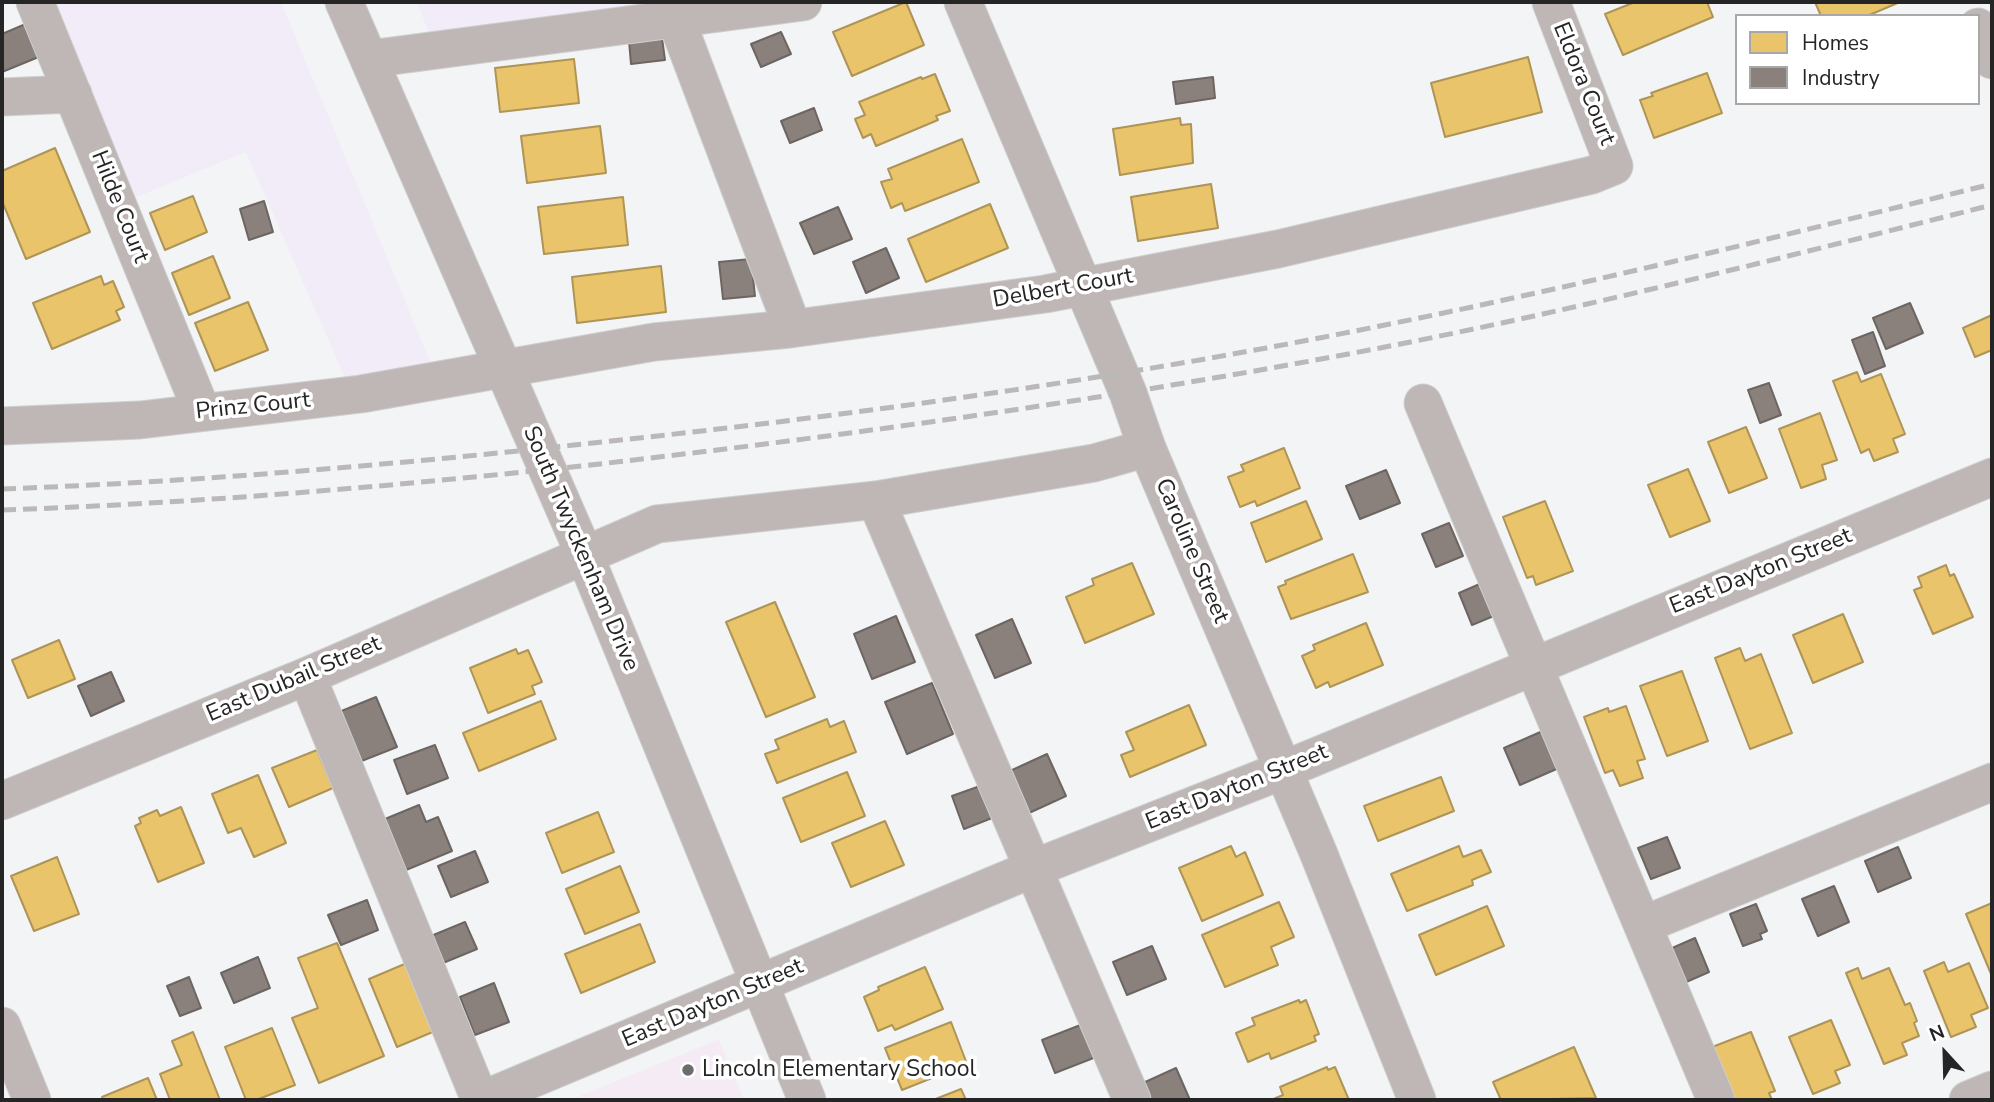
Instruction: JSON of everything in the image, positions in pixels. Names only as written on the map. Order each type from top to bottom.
[{"type":"street","name":"Hilde Court","points":[[35,2],[202,412]]},
{"type":"street","name":"South Twyckenham Drive","points":[[344,2],[585,556],[807,1100]]},
{"type":"street","points":[[369,60],[803,2]]},
{"type":"street","name":"Caroline Street","points":[[963,2],[1128,393],[1147,448],[1281,771],[1318,852],[1416,1100]]},
{"type":"street","name":"Eldora Court","points":[[1551,2],[1614,166]]},
{"type":"street","points":[[676,19],[787,313],[790,329]]},
{"type":"street","points":[[1980,32],[1992,61]]},
{"type":"street","points":[[2,97],[74,94]]},
{"type":"street","name":"Delbert Court","points":[[503,368],[654,342],[790,329],[1045,294],[1278,249],[1519,194],[1614,166]]},
{"type":"street","name":"Prinz Court","points":[[2,426],[140,419],[361,394],[503,368]]},
{"type":"street","points":[[1423,402],[1716,1100]]},
{"type":"street","name":"East Dubail Street","points":[[2,801],[307,676],[657,524],[876,500],[1094,463],[1147,448]]},
{"type":"street","name":"East Dayton Street","points":[[481,1100],[1032,869],[1281,771],[1992,477]]},
{"type":"street","points":[[876,500],[1132,1100]]},
{"type":"street","points":[[307,676],[481,1100]]},
{"type":"street","points":[[1643,925],[1992,782]]},
{"type":"street","points":[[2,1026],[32,1100]]},
{"type":"street","points":[[1968,1100],[1992,1090]]},
{"type":"shaded area","points":[[54,2],[281,2],[432,366],[345,378],[246,152],[136,197]]},
{"type":"shaded area","points":[[417,2],[710,2],[431,38]]},
{"type":"shaded area","name":"Lincoln Elementary School","points":[[719,1039],[744,1100],[570,1100]]},
{"type":"building: Homes","points":[[906,2],[924,45],[852,76],[833,32]]},
{"type":"building: Homes","points":[[1635,2],[1707,2],[1713,17],[1623,55],[1605,14]]},
{"type":"building: Homes","points":[[1815,2],[1900,2],[1872,14],[1820,14]]},
{"type":"building: Homes","points":[[1528,57],[1542,112],[1445,137],[1431,83]]},
{"type":"building: Homes","points":[[574,59],[579,103],[500,112],[495,68]]},
{"type":"building: Homes","points":[[1707,73],[1722,113],[1654,138],[1640,100],[1653,96],[1651,93]]},
{"type":"building: Homes","points":[[935,74],[950,111],[936,116],[938,120],[876,146],[871,134],[863,138],[855,119],[865,115],[859,102]]},
{"type":"building: Homes","points":[[1180,118],[1181,125],[1191,124],[1193,163],[1120,175],[1113,129]]},
{"type":"building: Homes","points":[[600,126],[606,173],[527,183],[521,136]]},
{"type":"building: Homes","points":[[962,139],[979,182],[905,211],[902,203],[891,208],[881,182],[892,179],[888,169]]},
{"type":"building: Homes","points":[[55,148],[90,232],[26,259],[2,201],[2,171]]},
{"type":"building: Homes","points":[[1211,184],[1218,228],[1138,241],[1131,197]]},
{"type":"building: Homes","points":[[193,196],[207,232],[165,250],[150,213]]},
{"type":"building: Homes","points":[[623,197],[628,245],[544,254],[538,207]]},
{"type":"building: Homes","points":[[990,204],[1008,248],[926,282],[908,239]]},
{"type":"building: Homes","points":[[213,256],[230,298],[189,315],[172,273]]},
{"type":"building: Homes","points":[[661,266],[666,312],[577,323],[572,277]]},
{"type":"building: Homes","points":[[101,276],[104,285],[113,281],[124,307],[116,311],[120,320],[52,349],[33,303]]},
{"type":"building: Homes","points":[[248,302],[268,350],[215,371],[195,323]]},
{"type":"building: Homes","points":[[1992,315],[1992,350],[1975,357],[1963,328]]},
{"type":"building: Homes","points":[[1857,372],[1861,382],[1881,374],[1905,434],[1893,439],[1898,452],[1874,461],[1869,449],[1861,453],[1833,381]]},
{"type":"building: Homes","points":[[1820,413],[1837,460],[1822,465],[1826,479],[1801,488],[1779,429]]},
{"type":"building: Homes","points":[[1746,427],[1767,478],[1729,493],[1708,442]]},
{"type":"building: Homes","points":[[1284,448],[1300,488],[1257,506],[1255,501],[1240,507],[1228,477],[1244,471],[1241,465]]},
{"type":"building: Homes","points":[[1688,469],[1710,521],[1670,537],[1648,485]]},
{"type":"building: Homes","points":[[1306,501],[1322,539],[1266,562],[1251,523]]},
{"type":"building: Homes","points":[[1545,501],[1573,571],[1536,585],[1533,576],[1527,578],[1503,517]]},
{"type":"building: Homes","points":[[1353,554],[1368,592],[1291,619],[1278,587],[1286,584],[1285,581]]},
{"type":"building: Homes","points":[[1132,563],[1154,614],[1085,643],[1066,597],[1094,585],[1092,579]]},
{"type":"building: Homes","points":[[1946,565],[1950,576],[1954,574],[1973,617],[1933,634],[1914,590],[1922,587],[1918,577]]},
{"type":"building: Homes","points":[[775,602],[815,697],[766,717],[726,622]]},
{"type":"building: Homes","points":[[1843,614],[1863,662],[1813,683],[1793,635]]},
{"type":"building: Homes","points":[[1366,623],[1383,665],[1330,687],[1328,682],[1316,688],[1302,656],[1315,650],[1313,645]]},
{"type":"building: Homes","points":[[59,640],[75,679],[28,698],[12,660]]},
{"type":"building: Homes","points":[[1740,648],[1745,661],[1761,654],[1792,733],[1750,749],[1715,658]]},
{"type":"building: Homes","points":[[516,649],[518,654],[528,650],[542,682],[532,686],[535,694],[488,713],[470,668]]},
{"type":"building: Homes","points":[[1682,671],[1708,741],[1667,756],[1640,686]]},
{"type":"building: Homes","points":[[541,701],[556,739],[479,771],[463,733]]},
{"type":"building: Homes","points":[[1189,705],[1206,745],[1130,777],[1121,755],[1134,750],[1126,732]]},
{"type":"building: Homes","points":[[1626,706],[1645,759],[1637,761],[1643,778],[1620,786],[1613,770],[1605,773],[1584,717],[1608,708],[1609,712]]},
{"type":"building: Homes","points":[[827,719],[830,727],[844,721],[856,752],[777,783],[765,754],[779,749],[775,740]]},
{"type":"building: Homes","points":[[317,750],[333,788],[289,807],[272,768]]},
{"type":"building: Homes","points":[[847,772],[865,816],[801,842],[783,798]]},
{"type":"building: Homes","points":[[258,775],[286,843],[254,857],[241,828],[228,833],[212,794]]},
{"type":"building: Homes","points":[[1441,777],[1454,811],[1378,841],[1364,806]]},
{"type":"building: Homes","points":[[181,807],[204,863],[158,882],[135,826],[141,823],[139,818],[157,810],[160,816]]},
{"type":"building: Homes","points":[[598,812],[614,852],[562,873],[546,833]]},
{"type":"building: Homes","points":[[885,821],[904,865],[851,887],[832,843]]},
{"type":"building: Homes","points":[[1231,846],[1236,857],[1245,852],[1263,895],[1202,921],[1179,868]]},
{"type":"building: Homes","points":[[1459,846],[1463,857],[1481,850],[1491,872],[1472,880],[1473,885],[1407,911],[1391,874]]},
{"type":"building: Homes","points":[[57,857],[79,914],[34,931],[11,876]]},
{"type":"building: Homes","points":[[620,866],[639,912],[585,934],[566,889]]},
{"type":"building: Homes","points":[[1279,902],[1294,937],[1271,947],[1278,965],[1225,987],[1202,935]]},
{"type":"building: Homes","points":[[1992,903],[1992,974],[1991,974],[1966,914]]},
{"type":"building: Homes","points":[[1487,906],[1504,946],[1436,975],[1419,935]]},
{"type":"building: Homes","points":[[640,924],[655,962],[581,993],[565,954]]},
{"type":"building: Homes","points":[[337,943],[384,1056],[319,1083],[292,1018],[318,1008],[298,958]]},
{"type":"building: Homes","points":[[1944,962],[1948,972],[1969,963],[1988,1008],[1971,1015],[1976,1027],[1951,1037],[1924,971]]},
{"type":"building: Homes","points":[[407,963],[435,1031],[397,1047],[369,979]]},
{"type":"building: Homes","points":[[925,967],[943,1009],[895,1030],[892,1025],[878,1031],[864,997],[879,990],[878,987]]},
{"type":"building: Homes","points":[[1858,968],[1862,979],[1889,968],[1905,1005],[1910,1003],[1919,1036],[1902,1043],[1907,1055],[1884,1064],[1846,973]]},
{"type":"building: Homes","points":[[1299,1000],[1300,1003],[1306,1000],[1319,1034],[1314,1036],[1316,1041],[1271,1059],[1269,1053],[1248,1062],[1236,1033],[1255,1025],[1252,1018]]},
{"type":"building: Homes","points":[[1831,1020],[1850,1065],[1835,1071],[1840,1083],[1813,1094],[1789,1037]]},
{"type":"building: Homes","points":[[951,1022],[967,1064],[902,1090],[885,1048]]},
{"type":"building: Homes","points":[[272,1028],[295,1085],[256,1100],[246,1100],[225,1047]]},
{"type":"building: Homes","points":[[193,1032],[220,1100],[170,1100],[160,1074],[182,1065],[172,1041]]},
{"type":"building: Homes","points":[[1751,1032],[1775,1091],[1769,1093],[1772,1100],[1728,1100],[1707,1049]]},
{"type":"building: Homes","points":[[1574,1047],[1596,1098],[1501,1100],[1493,1082]]},
{"type":"building: Homes","points":[[1327,1067],[1328,1070],[1335,1067],[1349,1100],[1271,1100],[1283,1095],[1280,1087]]},
{"type":"building: Homes","points":[[148,1078],[157,1100],[103,1100],[102,1097]]},
{"type":"building: Homes","points":[[961,1089],[966,1100],[933,1100]]},
{"type":"building: Industry","points":[[28,23],[41,56],[2,72],[2,34]]},
{"type":"building: Industry","points":[[781,32],[791,54],[761,67],[751,44]]},
{"type":"building: Industry","points":[[662,38],[665,60],[631,64],[629,41]]},
{"type":"building: Industry","points":[[1213,77],[1215,98],[1176,104],[1173,82]]},
{"type":"building: Industry","points":[[814,108],[822,130],[790,143],[781,121]]},
{"type":"building: Industry","points":[[264,201],[273,232],[249,240],[240,209]]},
{"type":"building: Industry","points":[[838,207],[852,239],[814,254],[800,223]]},
{"type":"building: Industry","points":[[886,248],[899,278],[866,293],[853,262]]},
{"type":"building: Industry","points":[[751,259],[755,296],[723,299],[719,262]]},
{"type":"building: Industry","points":[[1910,303],[1923,333],[1886,349],[1873,318]]},
{"type":"building: Industry","points":[[1873,332],[1885,366],[1865,374],[1852,340]]},
{"type":"building: Industry","points":[[1769,383],[1781,415],[1760,423],[1748,390]]},
{"type":"building: Industry","points":[[1386,470],[1400,503],[1360,519],[1346,486]]},
{"type":"building: Industry","points":[[1449,523],[1463,556],[1436,567],[1422,534]]},
{"type":"building: Industry","points":[[1482,583],[1496,615],[1472,625],[1459,593]]},
{"type":"building: Industry","points":[[896,616],[915,662],[872,679],[854,634]]},
{"type":"building: Industry","points":[[1012,619],[1031,663],[995,678],[976,635]]},
{"type":"building: Industry","points":[[111,672],[124,701],[91,716],[78,686]]},
{"type":"building: Industry","points":[[932,683],[953,734],[907,754],[885,702]]},
{"type":"building: Industry","points":[[376,697],[397,747],[359,762],[339,712]]},
{"type":"building: Industry","points":[[1545,730],[1561,767],[1520,785],[1504,748]]},
{"type":"building: Industry","points":[[435,745],[448,778],[407,794],[394,760]]},
{"type":"building: Industry","points":[[1047,754],[1066,796],[1029,813],[1010,771]]},
{"type":"building: Industry","points":[[980,786],[992,818],[964,829],[952,796]]},
{"type":"building: Industry","points":[[419,805],[426,822],[438,817],[452,851],[406,870],[385,819]]},
{"type":"building: Industry","points":[[1667,837],[1680,868],[1651,879],[1638,848]]},
{"type":"building: Industry","points":[[1898,847],[1911,878],[1878,892],[1865,861]]},
{"type":"building: Industry","points":[[475,851],[488,882],[451,897],[438,866]]},
{"type":"building: Industry","points":[[1834,886],[1849,922],[1818,936],[1802,899]]},
{"type":"building: Industry","points":[[367,900],[378,930],[341,945],[328,915]]},
{"type":"building: Industry","points":[[1756,904],[1767,931],[1760,934],[1762,939],[1743,946],[1730,914]]},
{"type":"building: Industry","points":[[465,922],[477,949],[443,963],[431,936]]},
{"type":"building: Industry","points":[[1695,938],[1709,972],[1684,983],[1670,949]]},
{"type":"building: Industry","points":[[1152,946],[1166,979],[1127,995],[1113,962]]},
{"type":"building: Industry","points":[[258,957],[270,988],[234,1003],[221,973]]},
{"type":"building: Industry","points":[[189,977],[201,1008],[180,1016],[167,986]]},
{"type":"building: Industry","points":[[494,983],[509,1022],[475,1035],[460,997]]},
{"type":"building: Industry","points":[[1083,1024],[1096,1057],[1055,1073],[1042,1040]]},
{"type":"building: Industry","points":[[1176,1068],[1190,1100],[1150,1100],[1143,1083]]},
{"type":"railway","points":[[2,489],[245,475],[487,454],[923,403],[1107,376],[1289,344],[1534,294],[1992,184]]},
{"type":"railway","points":[[2,510],[230,498],[381,486],[608,463],[995,413],[1284,366],[1534,316],[1992,205]]},
{"type":"place","name":"Lincoln Elementary School","points":[[688,1070]]}]
